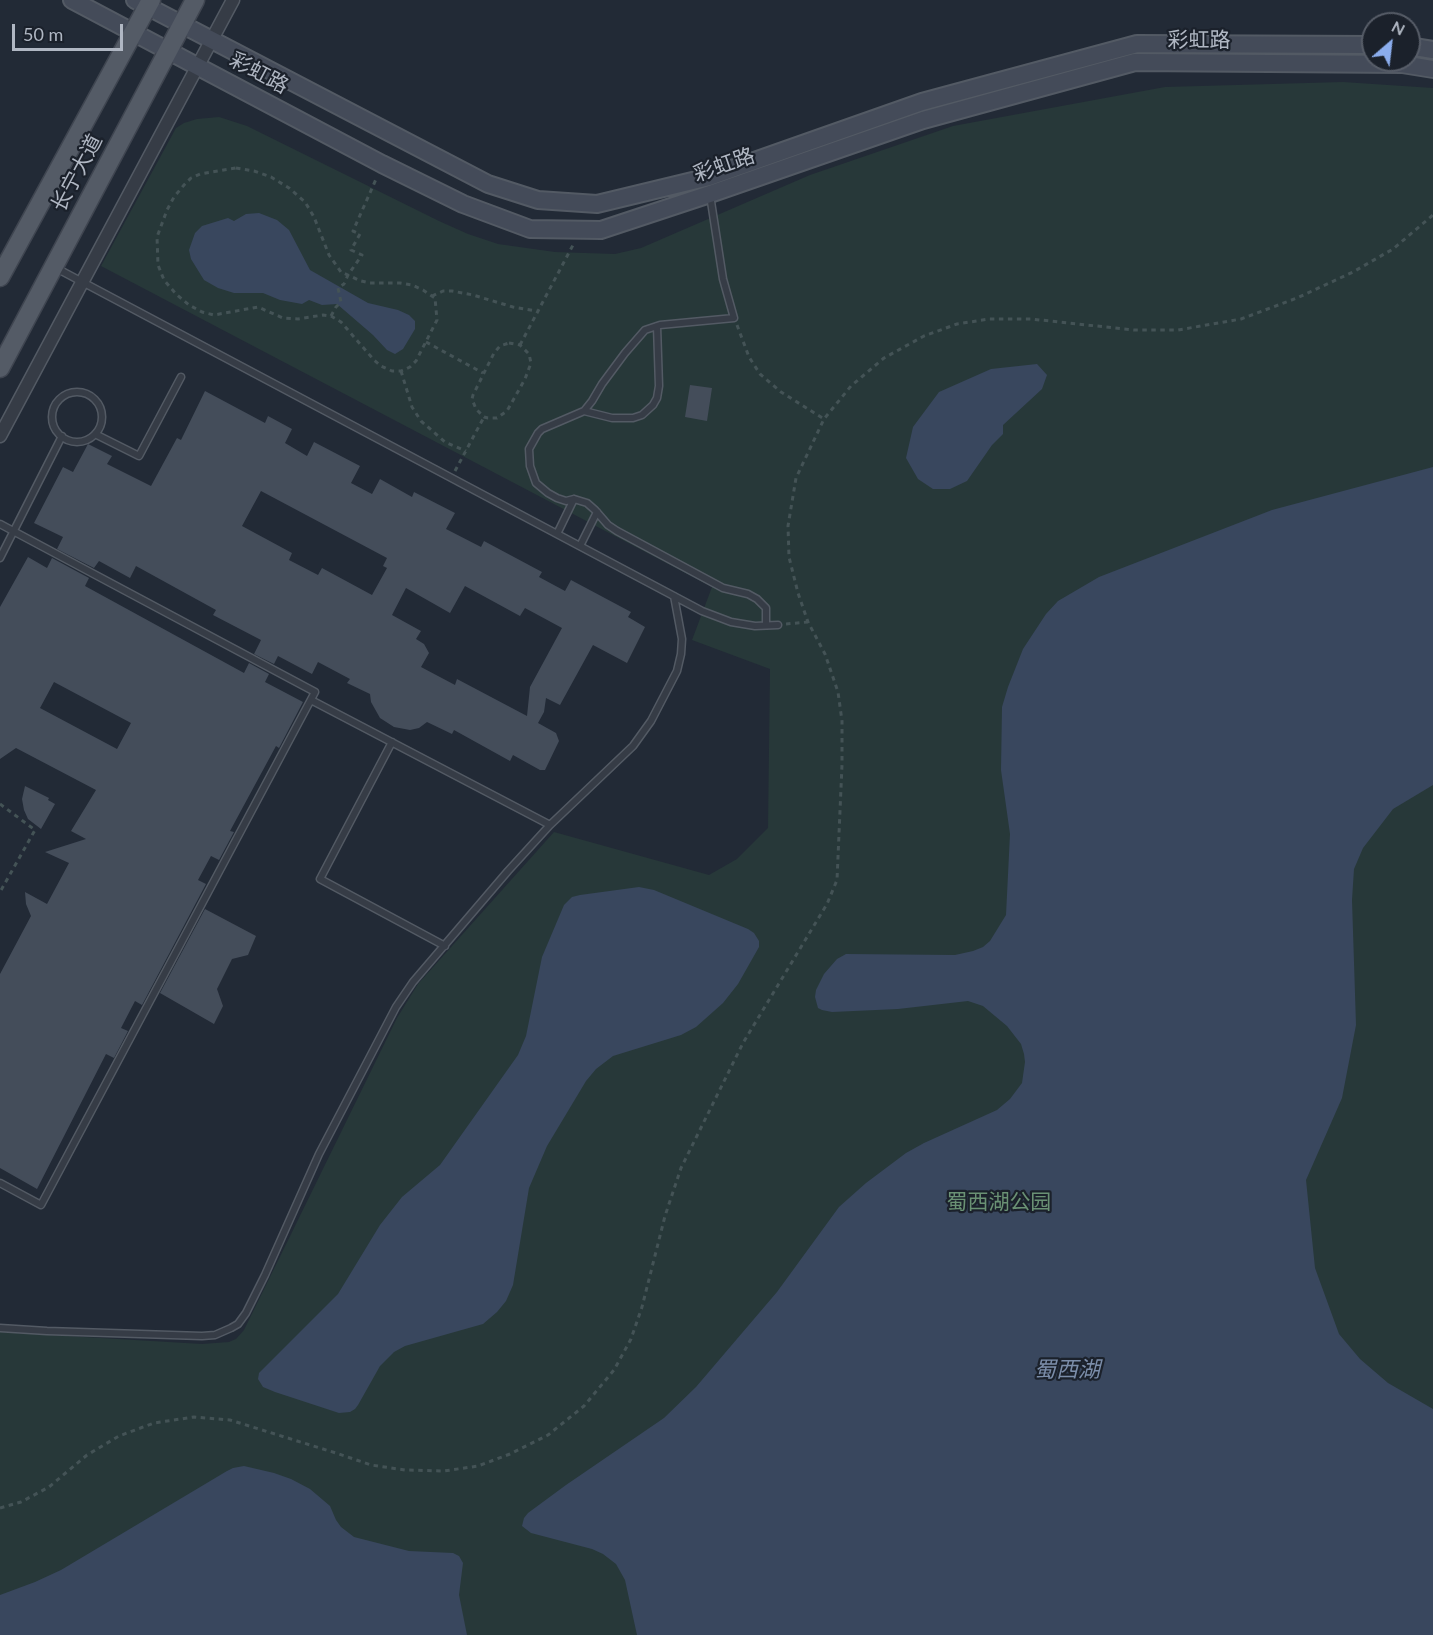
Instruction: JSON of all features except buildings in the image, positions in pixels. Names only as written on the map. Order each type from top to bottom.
[{"type":"main road","name":"彩虹路","points":[[72,0],[382,164],[463,204],[530,229],[602,230],[923,120],[1136,62],[1402,64],[1433,69]]},
{"type":"main road","name":"长宁大道","points":[[0,368],[195,0]]},
{"type":"main road","name":"彩虹路","points":[[144,2],[488,184],[538,200],[597,204],[709,177],[922,102],[1137,44],[1361,45]]},
{"type":"main road","name":"长宁大道","points":[[0,277],[133,32],[144,2]]},
{"type":"street","points":[[0,436],[233,0]]},
{"type":"lane","points":[[710,194],[723,279],[734,318],[657,326],[645,330],[602,384],[584,411],[542,429],[534,437],[530,449],[530,466],[536,483],[557,498],[566,501],[574,499],[587,503],[617,531],[723,588],[748,594],[757,599],[766,609],[766,625]]},
{"type":"lane","points":[[53,267],[702,611],[731,622],[755,626],[778,625]]},
{"type":"lane","points":[[584,411],[612,418],[633,418],[642,415],[653,405],[657,398],[658,386],[657,326]]},
{"type":"lane","points":[[95,434],[139,456],[181,377]]},
{"type":"lane","points":[[73,392],[82,393],[90,396],[97,403],[102,418],[95,434],[89,439],[73,442],[58,434],[52,418],[53,409],[64,395],[73,392]]},
{"type":"lane","points":[[0,558],[62,436]]},
{"type":"lane","points":[[557,534],[574,499]]},
{"type":"lane","points":[[580,546],[597,512]]},
{"type":"lane","points":[[0,524],[315,692],[41,1205],[0,1183]]},
{"type":"lane","points":[[0,1328],[202,1336],[215,1335],[238,1324],[260,1285],[319,1154],[396,1007],[413,982],[508,871],[550,825],[633,746],[651,721],[677,671],[681,654],[682,639],[674,596]]},
{"type":"lane","points":[[311,700],[550,825]]},
{"type":"lane","points":[[392,742],[320,879],[445,946]]},
{"type":"path","points":[[331,316],[341,302],[338,288],[344,284],[362,255],[351,250],[360,234],[353,231],[382,164]]},
{"type":"path","points":[[236,168],[254,171],[271,177],[290,188],[305,202],[314,217],[332,260],[341,272],[370,283],[412,285],[432,296],[435,298],[437,320],[416,361],[401,371],[392,371],[374,360],[341,322],[331,316],[284,318],[258,307],[214,315],[189,305],[164,280],[158,265],[157,237],[174,197],[191,178],[200,174],[236,168]]},
{"type":"path","points":[[0,1508],[21,1502],[49,1487],[87,1455],[119,1436],[154,1423],[194,1417],[230,1420],[371,1465],[405,1470],[444,1471],[478,1466],[510,1454],[548,1435],[584,1406],[614,1370],[631,1339],[642,1307],[664,1216],[681,1168],[743,1043],[827,904],[837,880],[842,765],[842,721],[838,692],[825,654],[808,622],[789,557],[788,526],[796,478],[824,419],[851,386],[885,358],[924,336],[957,324],[989,319],[1031,319],[1134,330],[1178,330],[1241,319],[1297,298],[1353,272],[1394,249],[1433,215]]},
{"type":"path","points":[[519,345],[581,230]]},
{"type":"path","points":[[432,296],[443,291],[452,291],[538,311]]},
{"type":"path","points":[[734,318],[749,357],[760,374],[781,392],[824,419]]},
{"type":"path","points":[[426,342],[483,373]]},
{"type":"path","points":[[509,343],[519,345],[529,354],[531,363],[525,379],[504,414],[493,418],[484,417],[476,409],[472,399],[483,373],[500,346],[509,343]]},
{"type":"path","points":[[401,371],[412,407],[420,421],[445,442],[466,451]]},
{"type":"path","points":[[452,478],[484,417]]},
{"type":"path","points":[[778,625],[808,622]]},
{"type":"path","points":[[0,804],[35,830],[0,892]]},
{"type":"green space","name":"蜀西湖公园","points":[[1343,82],[1433,88],[1433,1635],[0,1635],[0,1332],[202,1344],[229,1342],[236,1339],[244,1330],[397,1018],[418,984],[554,832],[709,875],[737,859],[768,828],[770,669],[692,640],[712,587],[101,266],[176,128],[197,119],[219,117],[247,126],[439,221],[498,244],[555,252],[615,254],[641,248],[810,175],[953,126],[1165,87]]},
{"type":"water","points":[[259,213],[277,220],[289,230],[310,270],[368,303],[409,315],[415,321],[415,329],[403,349],[395,354],[387,350],[337,304],[322,305],[309,300],[302,304],[280,300],[263,293],[234,293],[204,280],[191,259],[189,250],[195,233],[202,226],[228,218],[234,221],[246,214]]},
{"type":"water","points":[[1037,364],[1047,375],[1042,389],[1003,425],[1003,434],[992,445],[967,481],[950,489],[933,489],[918,479],[906,458],[913,427],[939,392],[991,369]]},
{"type":"water","name":"蜀西湖","points":[[1433,467],[1433,785],[1393,809],[1363,848],[1354,869],[1352,900],[1356,1025],[1342,1098],[1306,1180],[1315,1268],[1339,1334],[1360,1359],[1388,1383],[1433,1409],[1433,1635],[637,1635],[625,1580],[616,1564],[592,1549],[531,1533],[522,1526],[524,1518],[566,1485],[664,1418],[696,1387],[777,1292],[839,1207],[866,1183],[906,1153],[997,1110],[1010,1099],[1022,1083],[1025,1062],[1021,1044],[1007,1026],[983,1006],[968,1001],[898,1009],[832,1012],[818,1008],[815,997],[824,974],[837,959],[846,954],[955,955],[973,951],[990,941],[1006,915],[1010,834],[1001,770],[1002,707],[1023,649],[1046,614],[1058,601],[1099,577],[1272,510]]},
{"type":"water","points":[[639,887],[654,890],[748,929],[759,941],[759,947],[738,984],[723,1003],[696,1027],[681,1035],[613,1056],[596,1069],[586,1081],[547,1146],[529,1188],[513,1285],[506,1301],[483,1324],[405,1346],[394,1352],[380,1366],[358,1405],[350,1412],[339,1413],[263,1387],[258,1379],[259,1373],[338,1294],[380,1225],[402,1197],[440,1165],[518,1055],[526,1036],[542,957],[564,905],[572,897],[580,895]]},
{"type":"water","points":[[244,1466],[274,1473],[310,1489],[330,1506],[341,1527],[354,1537],[409,1551],[453,1553],[459,1556],[463,1563],[459,1595],[467,1635],[0,1635],[0,1595],[61,1570],[227,1471]]}]
